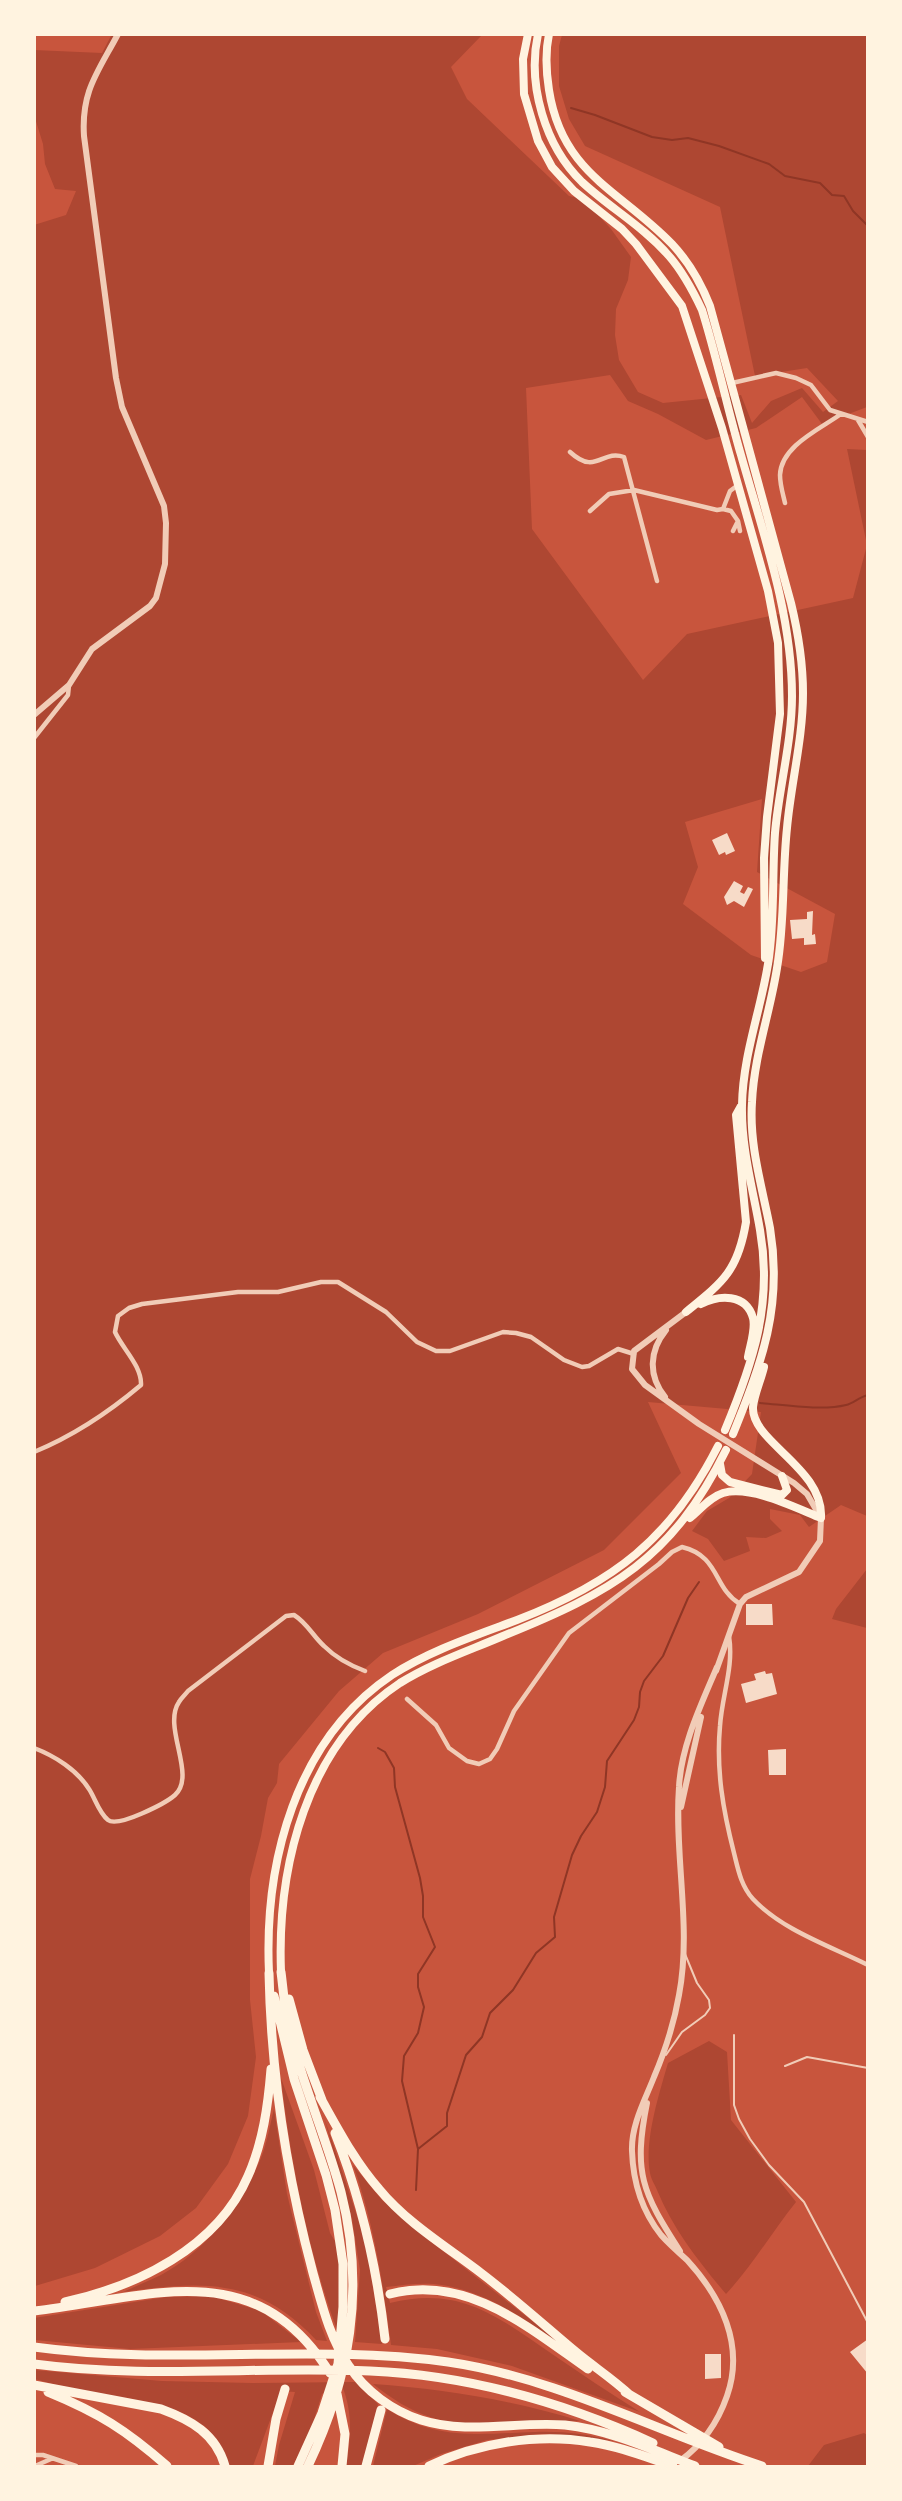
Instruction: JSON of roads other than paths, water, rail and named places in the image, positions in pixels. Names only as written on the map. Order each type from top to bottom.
[{"type":"highway","points":[[281,1972],[303,2050],[344,2155],[365,2227],[375,2269],[385,2339]]},
{"type":"highway","points":[[281,1972],[286,2016],[296,2055],[341,2193],[351,2263],[353,2300],[345,2365],[333,2410],[308,2466]]},
{"type":"highway","points":[[269,1973],[273,2055],[295,2195],[320,2297],[332,2335],[349,2367],[368,2389],[397,2410],[420,2420],[472,2428],[538,2425],[576,2427],[615,2435],[696,2466]]},
{"type":"highway","points":[[269,1973],[294,2079],[332,2198],[343,2264],[343,2307],[338,2364],[322,2413],[298,2466]]},
{"type":"highway","points":[[34,2310],[92,2296],[157,2270],[190,2248],[216,2222],[235,2200],[256,2157],[267,2111],[273,2055]]},
{"type":"highway","points":[[320,2097],[341,2136],[361,2166],[392,2203],[423,2230],[484,2275],[587,2361],[610,2376],[630,2395]]},
{"type":"highway","points":[[390,2294],[428,2289],[464,2294],[480,2301],[516,2319],[601,2378],[739,2459]]},
{"type":"highway","points":[[34,2310],[157,2292],[199,2290],[238,2297],[276,2315],[304,2340],[321,2359],[330,2374],[343,2416],[342,2466]]},
{"type":"highway","points":[[34,2347],[132,2356],[372,2354],[449,2363],[507,2374],[575,2395],[762,2466]]},
{"type":"highway","points":[[34,2364],[132,2372],[372,2371],[447,2379],[510,2392],[577,2412],[634,2435],[696,2466]]},
{"type":"highway","points":[[34,2386],[88,2409],[120,2427],[167,2466]]},
{"type":"highway","points":[[34,2386],[161,2409],[177,2415],[194,2423],[210,2437],[220,2452],[225,2466]]},
{"type":"highway","points":[[268,2466],[276,2419],[285,2389]]},
{"type":"highway","points":[[367,2466],[381,2410]]},
{"type":"highway","points":[[429,2466],[483,2447],[523,2441],[553,2440],[590,2442],[673,2466]]},
{"type":"main road","points":[[528,34],[523,59],[523,87],[538,141],[552,167],[574,191],[621,229],[677,296],[689,322],[768,591],[778,643],[780,714],[764,858],[767,972]]},
{"type":"main road","points":[[538,34],[534,54],[539,99],[546,124],[562,156],[580,180],[647,234],[670,257],[688,282],[702,310],[771,563],[789,643],[792,696],[789,741],[775,830],[772,931],[767,972],[748,1048],[742,1104],[746,1155],[760,1230],[764,1269],[763,1311],[750,1368],[725,1430]]},
{"type":"main road","points":[[281,1972],[281,1910],[294,1842],[323,1768],[353,1725],[388,1692],[411,1677],[462,1652],[564,1611],[612,1584],[638,1566],[716,1496],[734,1491],[762,1496],[822,1518],[822,1506],[818,1492],[764,1431],[756,1419],[753,1408],[768,1356],[774,1297],[773,1258],[753,1137],[752,1104],[759,1049],[779,956],[787,825],[798,759],[803,693],[800,646],[791,603],[710,306],[692,270],[666,238],[603,186],[571,152],[551,102],[546,62],[549,34]]},
{"type":"main road","points":[[687,1312],[723,1281],[731,1271],[744,1238],[746,1222],[736,1115],[742,1104]]},
{"type":"main road","points":[[687,1312],[710,1299],[722,1296],[741,1302],[753,1318],[748,1356],[750,1368]]},
{"type":"main road","points":[[734,1434],[760,1366],[770,1326]]},
{"type":"main road","points":[[269,1973],[269,1902],[273,1873],[284,1831],[293,1804],[313,1762],[345,1718],[381,1684],[406,1667],[458,1642],[561,1601],[618,1569],[648,1545],[672,1520],[697,1485],[717,1446]]},
{"type":"main road","points":[[675,1531],[701,1497],[726,1450]]},
{"type":"main road","points":[[720,1464],[723,1475],[730,1482],[782,1496],[787,1490],[782,1476]]},
{"type":"street","points":[[34,715],[69,685],[92,649],[150,606],[160,590],[165,564],[164,506],[122,407],[116,378],[82,114],[86,95],[118,34]]},
{"type":"street","points":[[732,382],[776,373],[796,378],[811,385],[830,410],[867,422]]},
{"type":"street","points":[[785,503],[780,476],[785,458],[799,443],[841,414]]},
{"type":"street","points":[[858,420],[867,437]]},
{"type":"street","points":[[570,452],[580,461],[590,463],[618,455],[624,457],[657,581]]},
{"type":"street","points":[[723,509],[730,491],[738,485]]},
{"type":"street","points":[[590,511],[609,494],[634,490],[717,510],[731,511],[738,521],[740,531]]},
{"type":"street","points":[[733,531],[738,521]]},
{"type":"street","points":[[34,738],[68,695],[69,685]]},
{"type":"street","points":[[34,1452],[64,1440],[141,1384],[137,1369],[115,1332],[118,1316],[129,1308],[238,1292],[278,1292],[321,1282],[339,1282],[401,1324],[417,1342],[436,1351],[450,1351],[503,1332],[510,1332],[531,1337],[564,1360],[582,1367],[589,1366],[618,1349],[633,1354]]},
{"type":"street","points":[[673,2466],[707,2436],[728,2392],[733,2370],[730,2331],[714,2294],[685,2259],[654,2209],[642,2172],[642,2134],[651,2085],[678,2004],[684,1949],[680,1815],[696,1733],[740,1604],[746,1598],[799,1572],[820,1541],[822,1518],[807,1494],[699,1424],[645,1385],[634,1374],[633,1354],[642,1344],[687,1312]]},
{"type":"street","points":[[669,1402],[657,1385],[652,1363],[658,1341],[672,1323]]},
{"type":"street","points":[[407,1699],[436,1725],[449,1748],[467,1761],[480,1764],[490,1759],[497,1749],[514,1712],[569,1633],[672,1552],[682,1547],[695,1550],[707,1560],[731,1599],[740,1604]]},
{"type":"street","points":[[34,1748],[56,1759],[79,1776],[107,1820],[114,1823],[129,1819],[175,1794],[180,1787],[182,1775],[174,1719],[178,1702],[188,1691],[286,1616],[294,1615],[304,1621],[323,1646],[348,1665],[365,1671]]},
{"type":"street","points":[[728,1634],[731,1666],[721,1702],[718,1772],[724,1817],[745,1890],[765,1909],[792,1927],[867,1965]]},
{"type":"street","points":[[35,2455],[76,2466]]},
{"type":"street","points":[[34,2466],[53,2458]]},
{"type":"lane","points":[[659,2065],[682,2031],[705,2015],[710,2008],[709,2000],[692,1973],[684,1949]]},
{"type":"lane","points":[[734,2035],[734,2105],[739,2119],[769,2165],[804,2202],[867,2323]]},
{"type":"lane","points":[[785,2066],[807,2057],[867,2068]]},
{"type":"waterway","points":[[571,108],[652,137],[672,140],[688,138],[719,146],[769,164],[785,176],[820,183],[832,195],[844,196],[853,211],[868,226]]},
{"type":"waterway","points":[[760,1403],[826,1408],[846,1405],[868,1395]]},
{"type":"waterway","points":[[418,2149],[447,2126],[447,2113],[466,2055],[482,2037],[490,2013],[513,1990],[536,1953],[555,1937],[554,1917],[572,1855],[597,1812],[605,1787],[607,1761],[634,1720],[644,1681],[663,1656],[688,1598],[699,1582]]},
{"type":"waterway","points":[[378,1748],[385,1752],[394,1768],[395,1787],[420,1878],[423,1917],[435,1947],[418,1974],[418,1987],[424,2007],[418,2033],[404,2056],[402,2081],[418,2149],[416,2190]]}]
